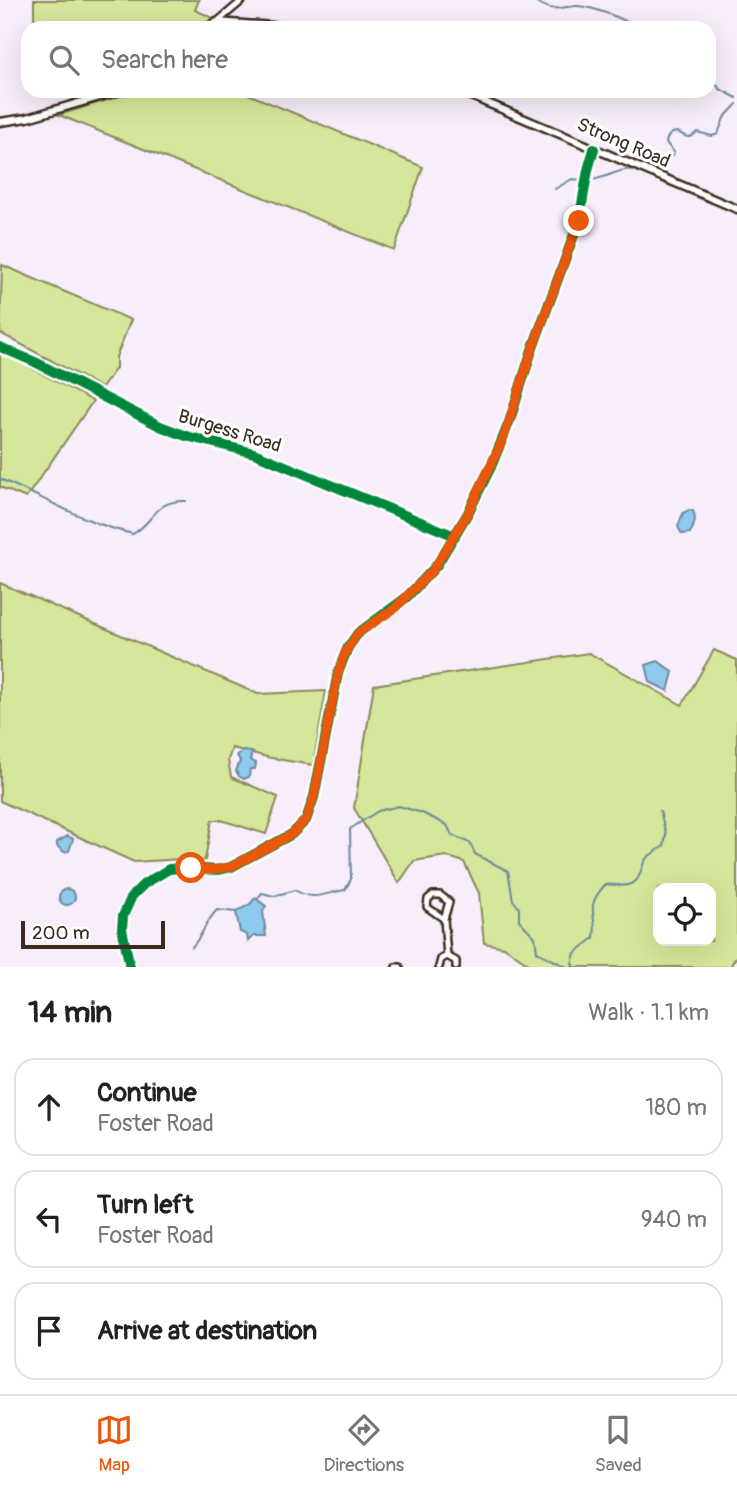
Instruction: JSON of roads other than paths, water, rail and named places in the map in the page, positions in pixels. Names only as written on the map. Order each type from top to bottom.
[{"type":"street","points":[[219,21],[243,0]]},
{"type":"street","points":[[0,122],[27,118],[96,98]]},
{"type":"street","name":"Strong Road","points":[[475,98],[737,209]]},
{"type":"street","points":[[130,967],[122,929],[123,916],[132,896],[144,884],[169,869],[225,869],[292,834],[302,825],[314,797],[338,673],[348,647],[358,633],[394,609],[426,579],[442,558],[483,485],[510,420],[531,353],[579,221],[594,149]]},
{"type":"street","name":"Burgess Road","points":[[0,347],[160,426],[186,436],[254,453],[455,536]]},
{"type":"street","points":[[444,919],[428,907],[428,899],[433,895],[440,895],[449,902],[444,919],[447,956]]},
{"type":"street","points":[[439,967],[441,959],[447,956]]},
{"type":"street","points":[[447,956],[456,961],[456,967]]},
{"type":"water","points":[[689,510],[694,514],[694,525],[690,533],[682,534],[678,527],[683,513]]},
{"type":"water","points":[[658,661],[673,672],[668,691],[650,682],[646,665]]},
{"type":"water","points":[[243,751],[252,752],[250,760],[256,763],[255,769],[250,769],[249,777],[244,779],[236,771],[240,761],[237,755]]},
{"type":"water","points":[[68,836],[73,839],[69,851],[64,852],[57,846],[57,842]]},
{"type":"water","points":[[67,889],[73,891],[73,903],[67,905],[61,903],[59,897],[61,891]]},
{"type":"water","points":[[255,898],[266,906],[263,911],[266,936],[254,936],[248,941],[247,935],[240,932],[236,912]]},
{"type":"waterway","points":[[533,0],[550,8],[589,8],[625,21]]},
{"type":"waterway","points":[[716,84],[737,98]]},
{"type":"waterway","points":[[642,163],[673,156],[674,152],[666,143],[668,136],[673,133],[678,132],[688,137],[697,132],[712,136],[718,134],[724,118],[737,104]]},
{"type":"waterway","points":[[590,180],[625,170],[638,170]]},
{"type":"waterway","points":[[555,189],[572,179],[582,180]]},
{"type":"waterway","points":[[0,479],[82,517],[133,534],[161,507],[186,501]]},
{"type":"waterway","points":[[257,899],[262,893],[274,896],[295,890],[301,894],[319,896],[345,890],[351,879],[350,829],[378,811],[399,806],[447,825],[452,835],[470,843],[475,854],[508,871],[513,900],[519,908],[519,920],[535,937],[537,952],[567,967]]},
{"type":"waterway","points":[[574,967],[572,963],[575,953],[594,938],[593,905],[598,893],[605,885],[632,884],[640,875],[646,859],[664,846],[666,834],[660,811]]},
{"type":"waterway","points":[[192,947],[217,910],[236,912]]}]
